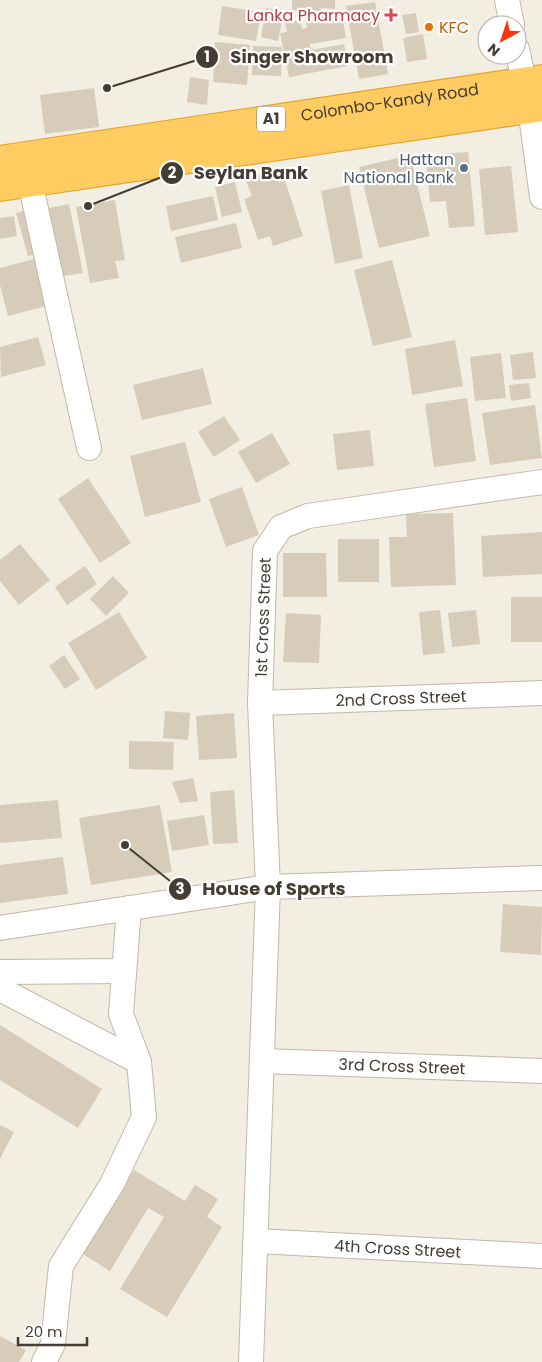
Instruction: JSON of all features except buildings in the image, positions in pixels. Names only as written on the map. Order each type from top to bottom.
[{"type":"highway","name":"Colombo-Kandy Road","points":[[0,160],[533,80]]},
{"type":"highway","name":"Colombo-Kandy Road","points":[[0,187],[536,108]]},
{"type":"street","points":[[507,0],[510,15]]},
{"type":"street","points":[[525,65],[533,80],[542,197]]},
{"type":"street","points":[[30,182],[89,448]]},
{"type":"street","name":"1st Cross Street","points":[[251,1362],[268,887],[260,703],[265,551],[281,527],[308,516],[542,482]]},
{"type":"street","name":"2nd Cross Street","points":[[260,703],[542,694]]},
{"type":"street","points":[[0,928],[268,887],[542,878]]},
{"type":"street","points":[[44,1362],[53,1344],[61,1266],[112,1184],[144,1116],[139,1062],[121,1014],[129,908]]},
{"type":"street","points":[[0,972],[124,971]]},
{"type":"street","points":[[0,990],[139,1062]]},
{"type":"street","name":"3rd Cross Street","points":[[262,1061],[542,1071]]},
{"type":"street","name":"4th Cross Street","points":[[256,1241],[542,1256]]},
{"type":"place","name":"Lanka Pharmacy","points":[[391,15]]},
{"type":"place","name":"KFC","points":[[429,27]]},
{"type":"place","name":"Singer Showroom","points":[[107,88]]},
{"type":"place","name":"Hattan National Bank","points":[[464,168]]},
{"type":"place","name":"Seylan Bank","points":[[88,206]]},
{"type":"place","name":"House of Sports","points":[[125,845]]}]
